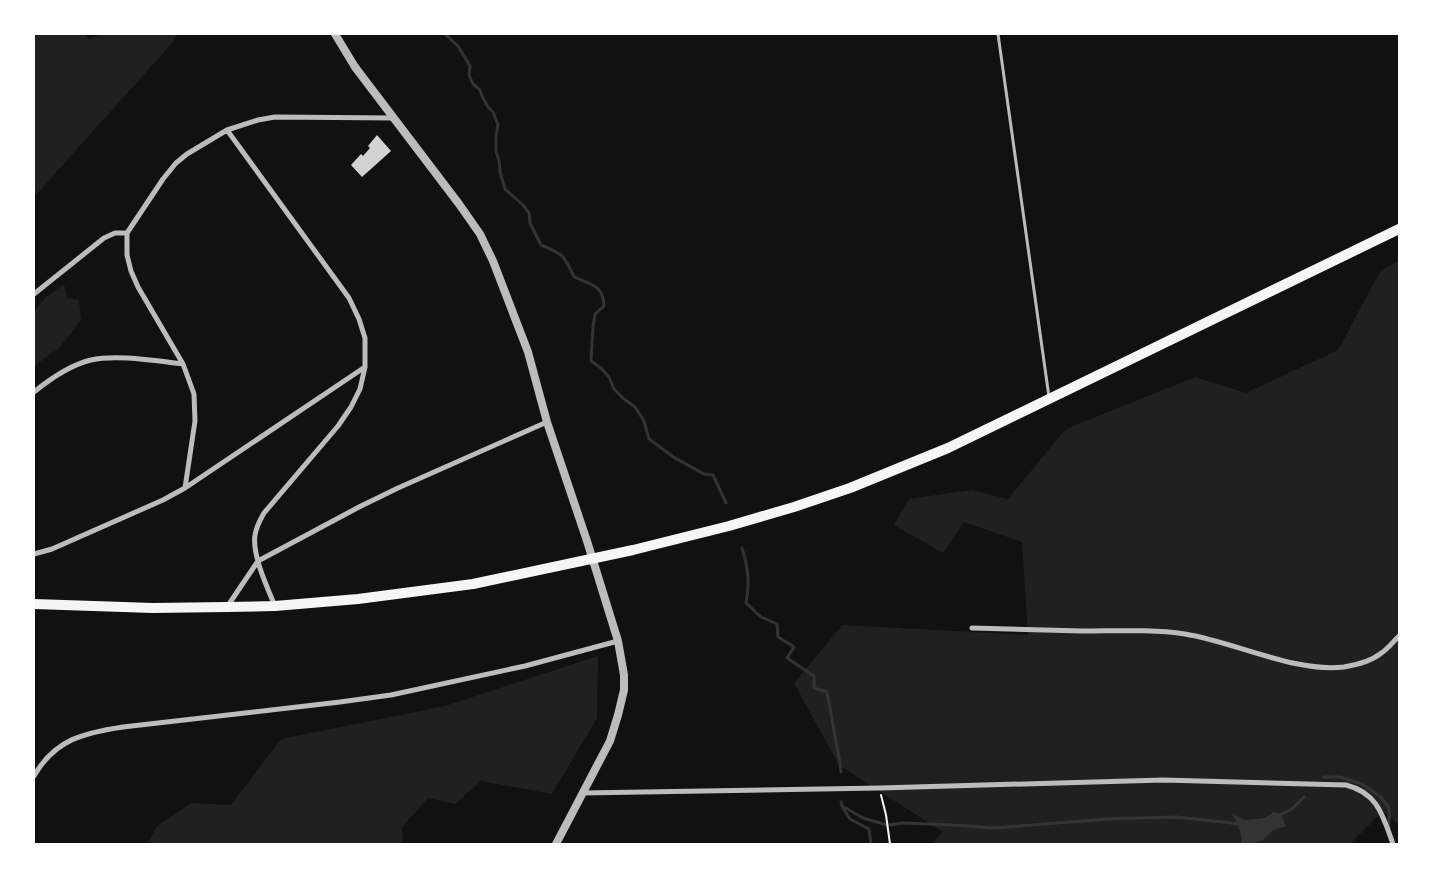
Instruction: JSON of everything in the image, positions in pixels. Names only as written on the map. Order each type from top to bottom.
[{"type":"highway","points":[[34,604],[153,608],[227,607],[275,606],[358,599],[473,584],[633,550],[729,526],[850,488],[948,448],[1399,229]]},
{"type":"street","points":[[334,34],[355,67],[459,204],[480,234],[494,261],[528,352],[547,422],[587,541],[618,642],[624,675],[624,690],[618,715],[610,741],[556,844]]},
{"type":"street","points":[[185,488],[195,421],[194,394],[183,364],[138,287],[131,271],[127,255],[127,233],[162,180],[176,163],[187,154],[227,130],[258,120],[275,117],[394,118]]},
{"type":"street","points":[[227,130],[349,298],[365,338],[366,366],[360,389],[351,407],[338,426],[264,513],[256,527],[254,537],[258,561],[275,606]]},
{"type":"street","points":[[34,294],[104,238],[115,233],[127,233]]},
{"type":"street","points":[[34,392],[67,370],[90,360],[121,358],[183,364]]},
{"type":"street","points":[[34,554],[52,549],[163,500],[185,488],[366,366]]},
{"type":"street","points":[[227,607],[258,561],[375,499],[547,422]]},
{"type":"street","points":[[972,628],[1144,631],[1183,634],[1212,639],[1285,661],[1328,667],[1345,667],[1370,660],[1380,654],[1399,636]]},
{"type":"street","points":[[34,776],[39,766],[50,753],[61,745],[92,732],[392,695],[525,666],[618,642]]},
{"type":"street","points":[[582,793],[880,788],[1163,780],[1346,785],[1357,788],[1372,799],[1379,808],[1393,844]]},
{"type":"lane","points":[[998,34],[1049,398]]},
{"type":"path","points":[[880,788],[890,844]]},
{"type":"shaded area","points":[[37,34],[84,34],[89,39],[101,34],[178,34],[173,42],[34,197],[34,39]]},
{"type":"shaded area","points":[[1399,261],[1399,825],[1383,811],[1350,844],[932,844],[943,832],[839,765],[794,683],[842,625],[1028,635],[1022,542],[964,522],[943,553],[894,525],[909,499],[971,490],[1008,499],[1066,429],[1195,377],[1246,393],[1338,350],[1381,270]]},
{"type":"shaded area","points":[[64,284],[67,298],[79,300],[81,320],[59,348],[34,366],[34,311],[46,297]]},
{"type":"shaded area","points":[[598,656],[597,718],[552,794],[481,781],[455,804],[428,798],[402,827],[403,844],[147,844],[157,826],[191,803],[231,805],[281,739],[445,706]]},
{"type":"shaded area","points":[[1274,812],[1281,814],[1286,826],[1272,831],[1262,841],[1242,844],[1239,829],[1232,814],[1245,820],[1264,818]]},
{"type":"building","points":[[377,135],[391,151],[362,177],[351,165],[361,154],[363,156],[370,148],[368,146]]},
{"type":"waterway","points":[[445,34],[458,46],[470,66],[469,75],[473,84],[480,90],[488,107],[493,112],[498,125],[496,152],[505,189],[529,213],[530,223],[541,245],[562,256],[574,277],[591,284],[601,294],[604,306],[595,314],[591,361],[609,377],[614,389],[635,407],[644,421],[649,439],[675,458],[704,474],[713,475],[726,503]]},
{"type":"waterway","points":[[742,548],[748,575],[746,603],[761,617],[777,624],[778,637],[794,647],[787,658],[814,676],[814,688],[827,692],[841,772]]},
{"type":"waterway","points":[[1324,777],[1340,777],[1362,784],[1381,797],[1389,808],[1389,828]]},
{"type":"waterway","points":[[1278,816],[1292,809],[1304,797]]},
{"type":"waterway","points":[[841,802],[842,806],[863,818],[887,825],[904,823],[995,828],[1107,819],[1177,817],[1240,824]]},
{"type":"waterway","points":[[843,808],[850,819],[869,829],[871,844]]}]
